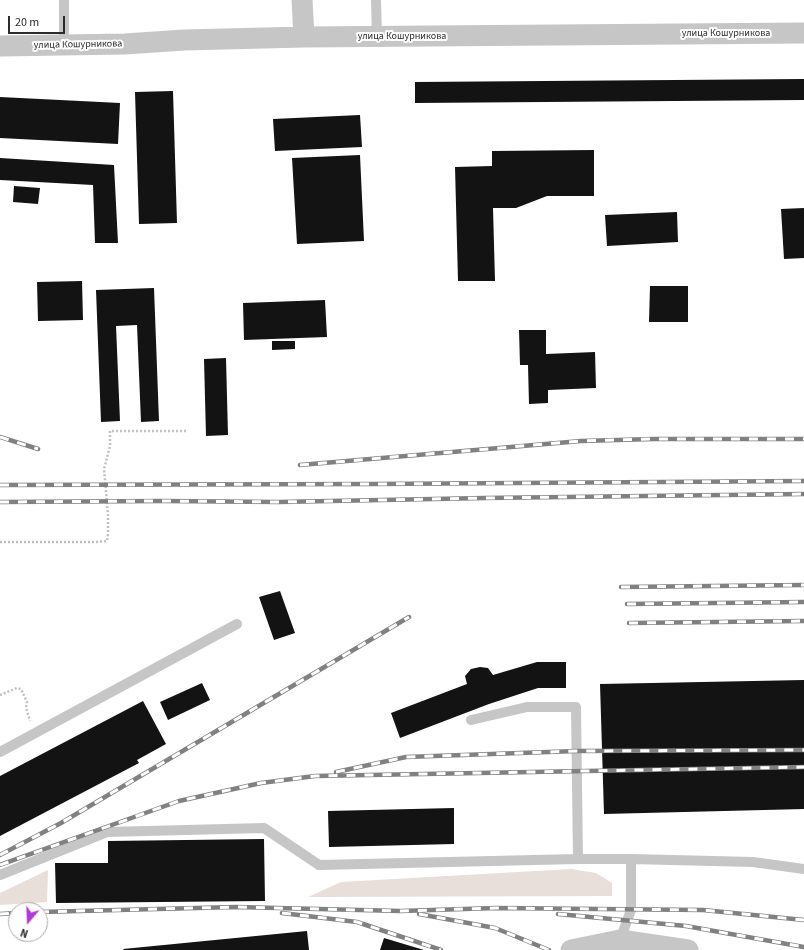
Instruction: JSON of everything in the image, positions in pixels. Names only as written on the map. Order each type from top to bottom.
[{"type":"street","points":[[302,0],[304,37]]},
{"type":"street","name":"улица Кошурникова","points":[[0,46],[125,44],[184,40],[304,37],[804,33]]},
{"type":"street","points":[[571,950],[620,940],[688,950]]},
{"type":"lane","points":[[64,0],[64,45]]},
{"type":"lane","points":[[376,0],[376,37]]},
{"type":"lane","points":[[0,752],[237,624]]},
{"type":"lane","points":[[471,720],[527,707],[576,707],[578,859]]},
{"type":"lane","points":[[0,875],[107,832],[264,828],[319,865],[631,859],[753,862],[804,869]]},
{"type":"lane","points":[[620,940],[631,910],[631,859]]},
{"type":"path","points":[[0,542],[107,541],[108,515],[104,469],[110,446],[110,432],[188,431]]},
{"type":"path","points":[[0,695],[17,688],[21,689],[27,702],[26,708],[33,734]]},
{"type":"shaded area","points":[[571,869],[596,873],[612,883],[612,896],[308,897],[341,882]]},
{"type":"shaded area","points":[[48,870],[47,902],[8,902],[8,904],[0,905],[0,893]]},
{"type":"building","points":[[804,79],[804,100],[415,103],[415,82]]},
{"type":"building","points":[[173,91],[177,223],[139,224],[135,92]]},
{"type":"building","points":[[0,97],[120,103],[118,144],[0,138]]},
{"type":"building","points":[[360,115],[362,147],[275,151],[273,119]]},
{"type":"building","points":[[594,150],[594,196],[547,196],[516,208],[493,208],[495,281],[458,281],[455,167],[492,166],[492,151]]},
{"type":"building","points":[[360,155],[364,241],[297,244],[292,158]]},
{"type":"building","points":[[0,158],[114,165],[118,243],[95,243],[93,185],[0,180]]},
{"type":"building","points":[[14,186],[40,188],[38,204],[13,202]]},
{"type":"building","points":[[804,208],[804,258],[784,259],[781,209]]},
{"type":"building","points":[[677,212],[678,242],[607,246],[605,215]]},
{"type":"building","points":[[82,281],[83,320],[38,321],[37,282]]},
{"type":"building","points":[[650,286],[688,286],[688,322],[649,322]]},
{"type":"building","points":[[154,288],[159,421],[141,422],[137,325],[116,326],[120,421],[101,422],[96,290]]},
{"type":"building","points":[[325,300],[327,337],[244,340],[243,303]]},
{"type":"building","points":[[519,330],[546,330],[546,354],[595,352],[596,388],[548,390],[548,403],[529,404],[528,365],[520,365]]},
{"type":"building","points":[[272,341],[295,341],[295,349],[272,350]]},
{"type":"building","points":[[226,358],[228,435],[206,436],[204,359]]},
{"type":"building","points":[[280,591],[295,633],[274,640],[259,597]]},
{"type":"building","points":[[537,662],[566,662],[566,688],[538,688],[489,704],[400,738],[391,713],[467,684],[465,676],[471,669],[480,667],[488,668],[493,675]]},
{"type":"building","points":[[804,680],[804,809],[604,814],[600,684]]},
{"type":"building","points":[[202,683],[210,700],[168,720],[160,702]]},
{"type":"building","points":[[143,701],[166,744],[137,760],[139,763],[0,836],[0,776]]},
{"type":"building","points":[[454,808],[454,844],[329,847],[328,811]]},
{"type":"building","points":[[264,839],[265,901],[56,903],[55,863],[108,863],[108,841]]},
{"type":"building","points":[[307,931],[309,950],[123,949]]},
{"type":"building","points":[[384,938],[424,950],[380,950]]},
{"type":"railway","points":[[0,437],[38,449]]},
{"type":"railway","points":[[300,465],[581,441],[654,439],[804,439]]},
{"type":"railway","points":[[0,485],[804,481]]},
{"type":"railway","points":[[0,502],[279,502],[804,494]]},
{"type":"railway","points":[[621,587],[804,585]]},
{"type":"railway","points":[[627,604],[804,602]]},
{"type":"railway","points":[[0,855],[61,823],[409,617]]},
{"type":"railway","points":[[629,623],[804,621]]},
{"type":"railway","points":[[336,772],[406,757],[577,751],[804,750]]},
{"type":"railway","points":[[0,865],[179,801],[261,783],[315,776],[804,767]]},
{"type":"railway","points":[[48,912],[236,907],[401,911],[496,908],[703,910],[804,920]]},
{"type":"railway","points":[[282,913],[357,922],[441,950]]},
{"type":"railway","points":[[0,914],[8,914]]},
{"type":"railway","points":[[419,914],[495,928],[549,950]]},
{"type":"railway","points":[[558,914],[686,926],[804,947]]}]
